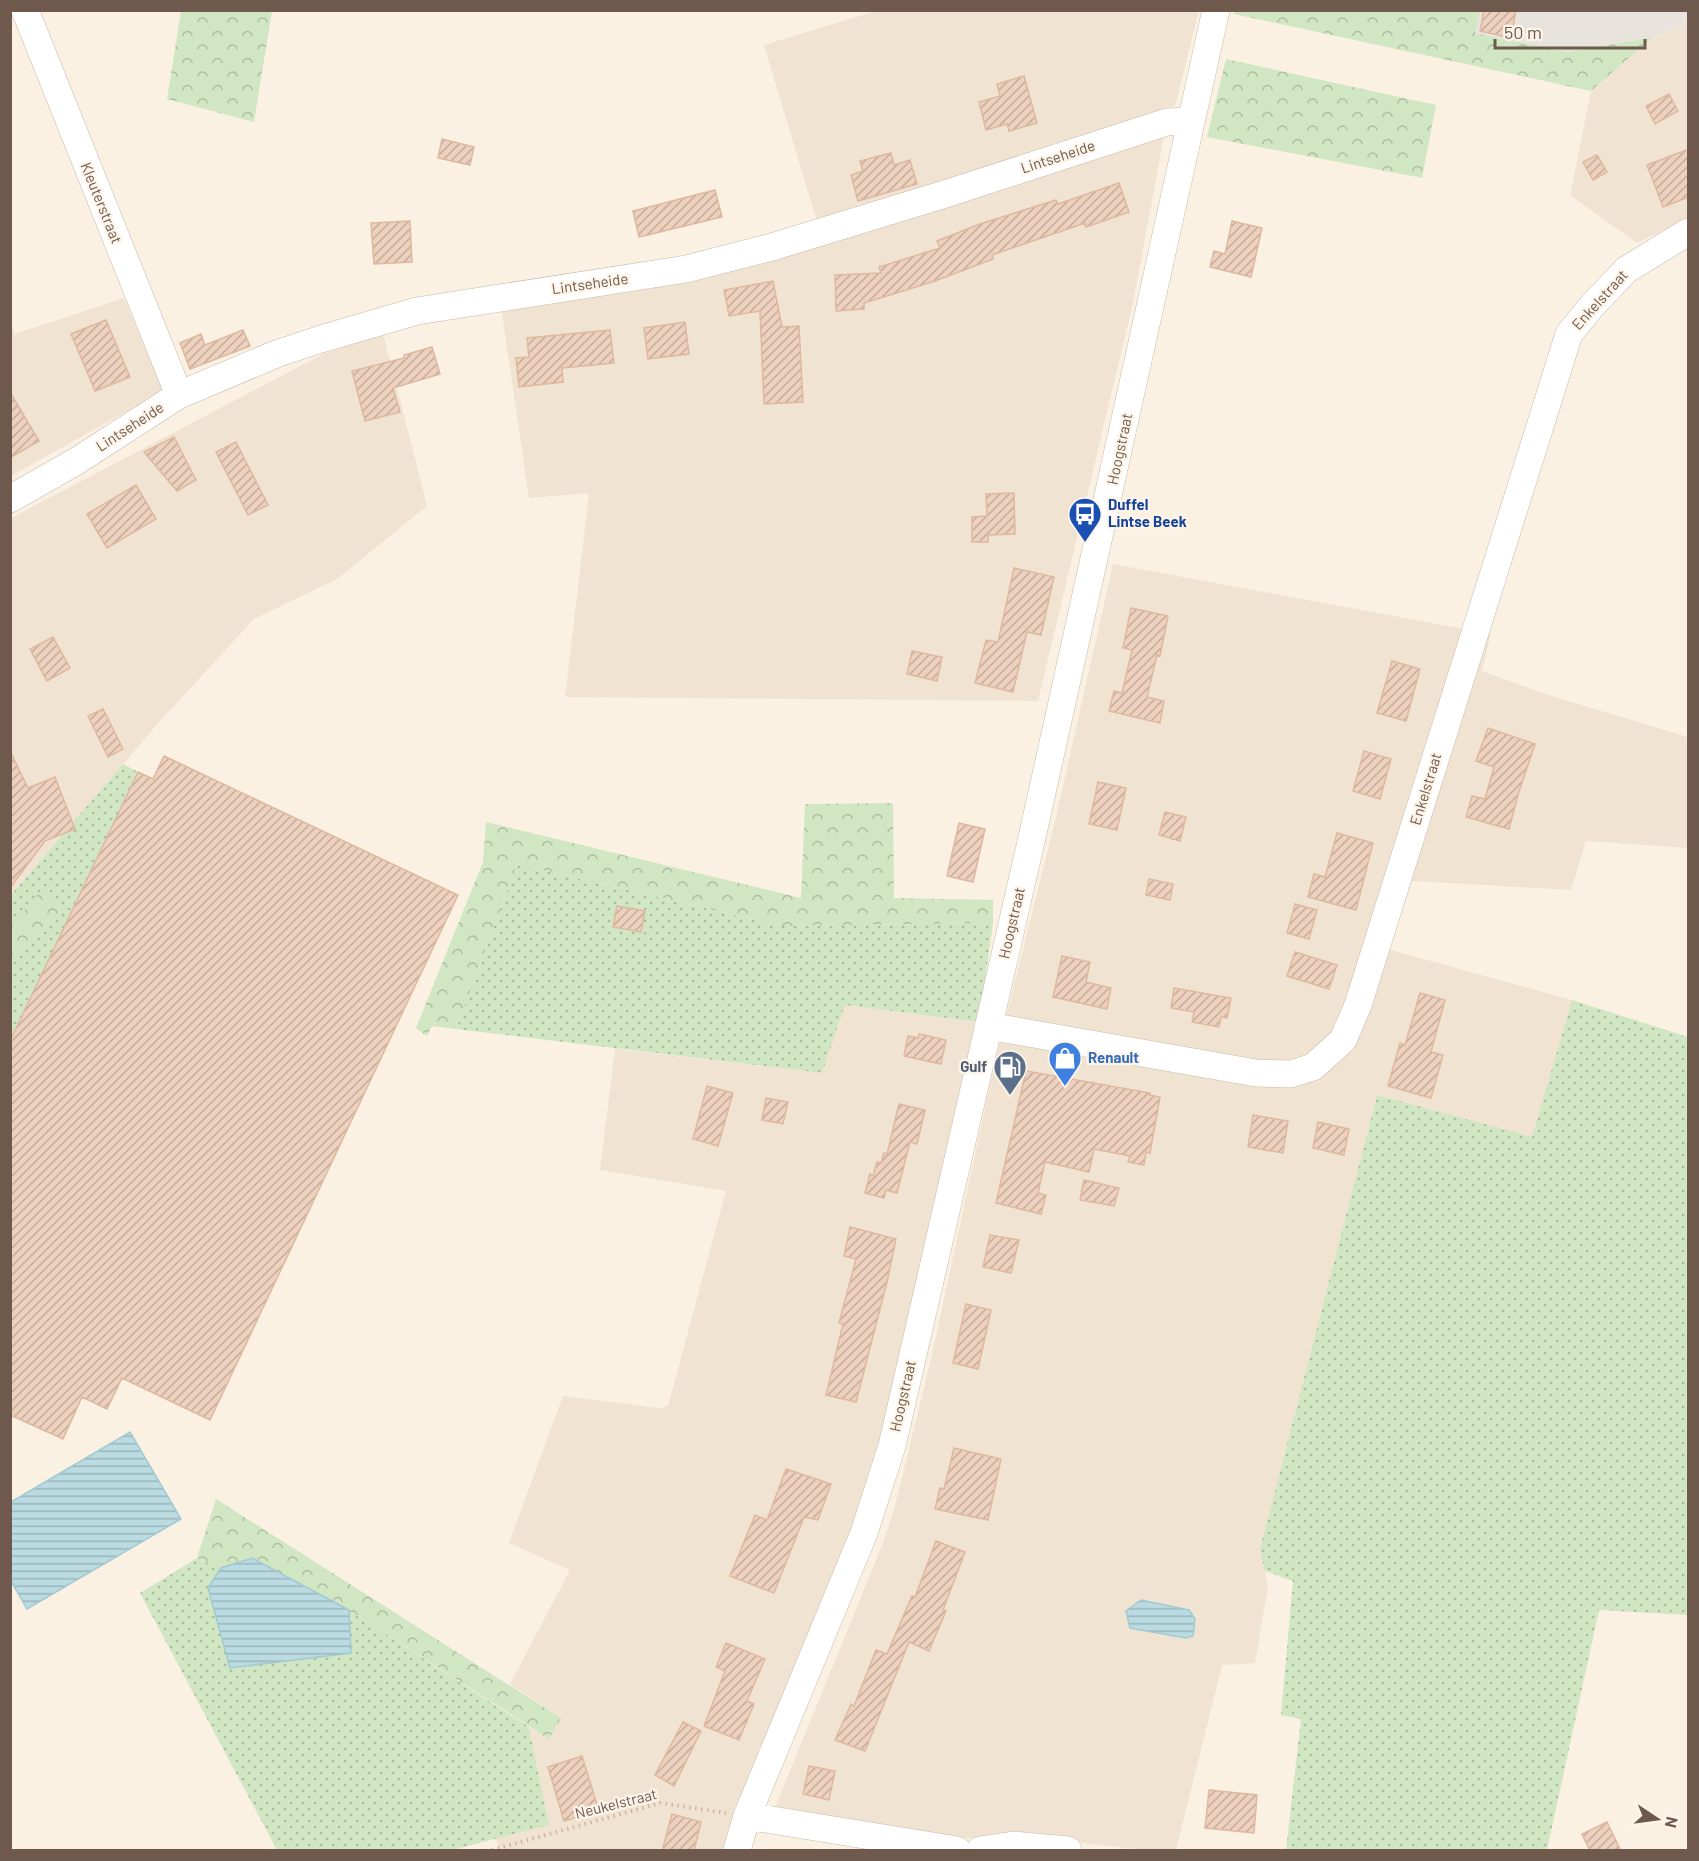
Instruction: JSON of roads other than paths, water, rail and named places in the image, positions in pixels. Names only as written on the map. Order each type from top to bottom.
[{"type":"street","name":"Kleuterstraat","points":[[25,10],[179,395]]},
{"type":"street","name":"Hoogstraat","points":[[737,1851],[747,1816],[864,1533],[892,1446],[1083,614],[1216,10]]},
{"type":"street","name":"Lintseheide","points":[[10,499],[75,462],[179,395],[276,354],[321,339],[417,311],[686,269],[772,246],[945,194],[1167,122],[1191,122]]},
{"type":"street","name":"Enkelstraat","points":[[988,1026],[1256,1073],[1291,1074],[1313,1067],[1343,1040],[1358,1005],[1569,334],[1626,270],[1689,232]]},
{"type":"street","points":[[747,1816],[957,1851]]},
{"type":"street","points":[[980,1851],[1014,1845],[1068,1851]]},
{"type":"water","points":[[130,1432],[181,1519],[27,1609],[11,1581],[11,1502]]},
{"type":"water","points":[[252,1558],[349,1610],[351,1653],[230,1668],[208,1588],[221,1568]]},
{"type":"water","points":[[1141,1600],[1189,1610],[1195,1619],[1193,1636],[1186,1638],[1130,1628],[1126,1611]]},
{"type":"place","name":"Duffel Lintse Beek","points":[[1085,543]]},
{"type":"place","name":"Renault","points":[[1065,1087]]},
{"type":"place","name":"Gulf","points":[[1010,1096]]}]
